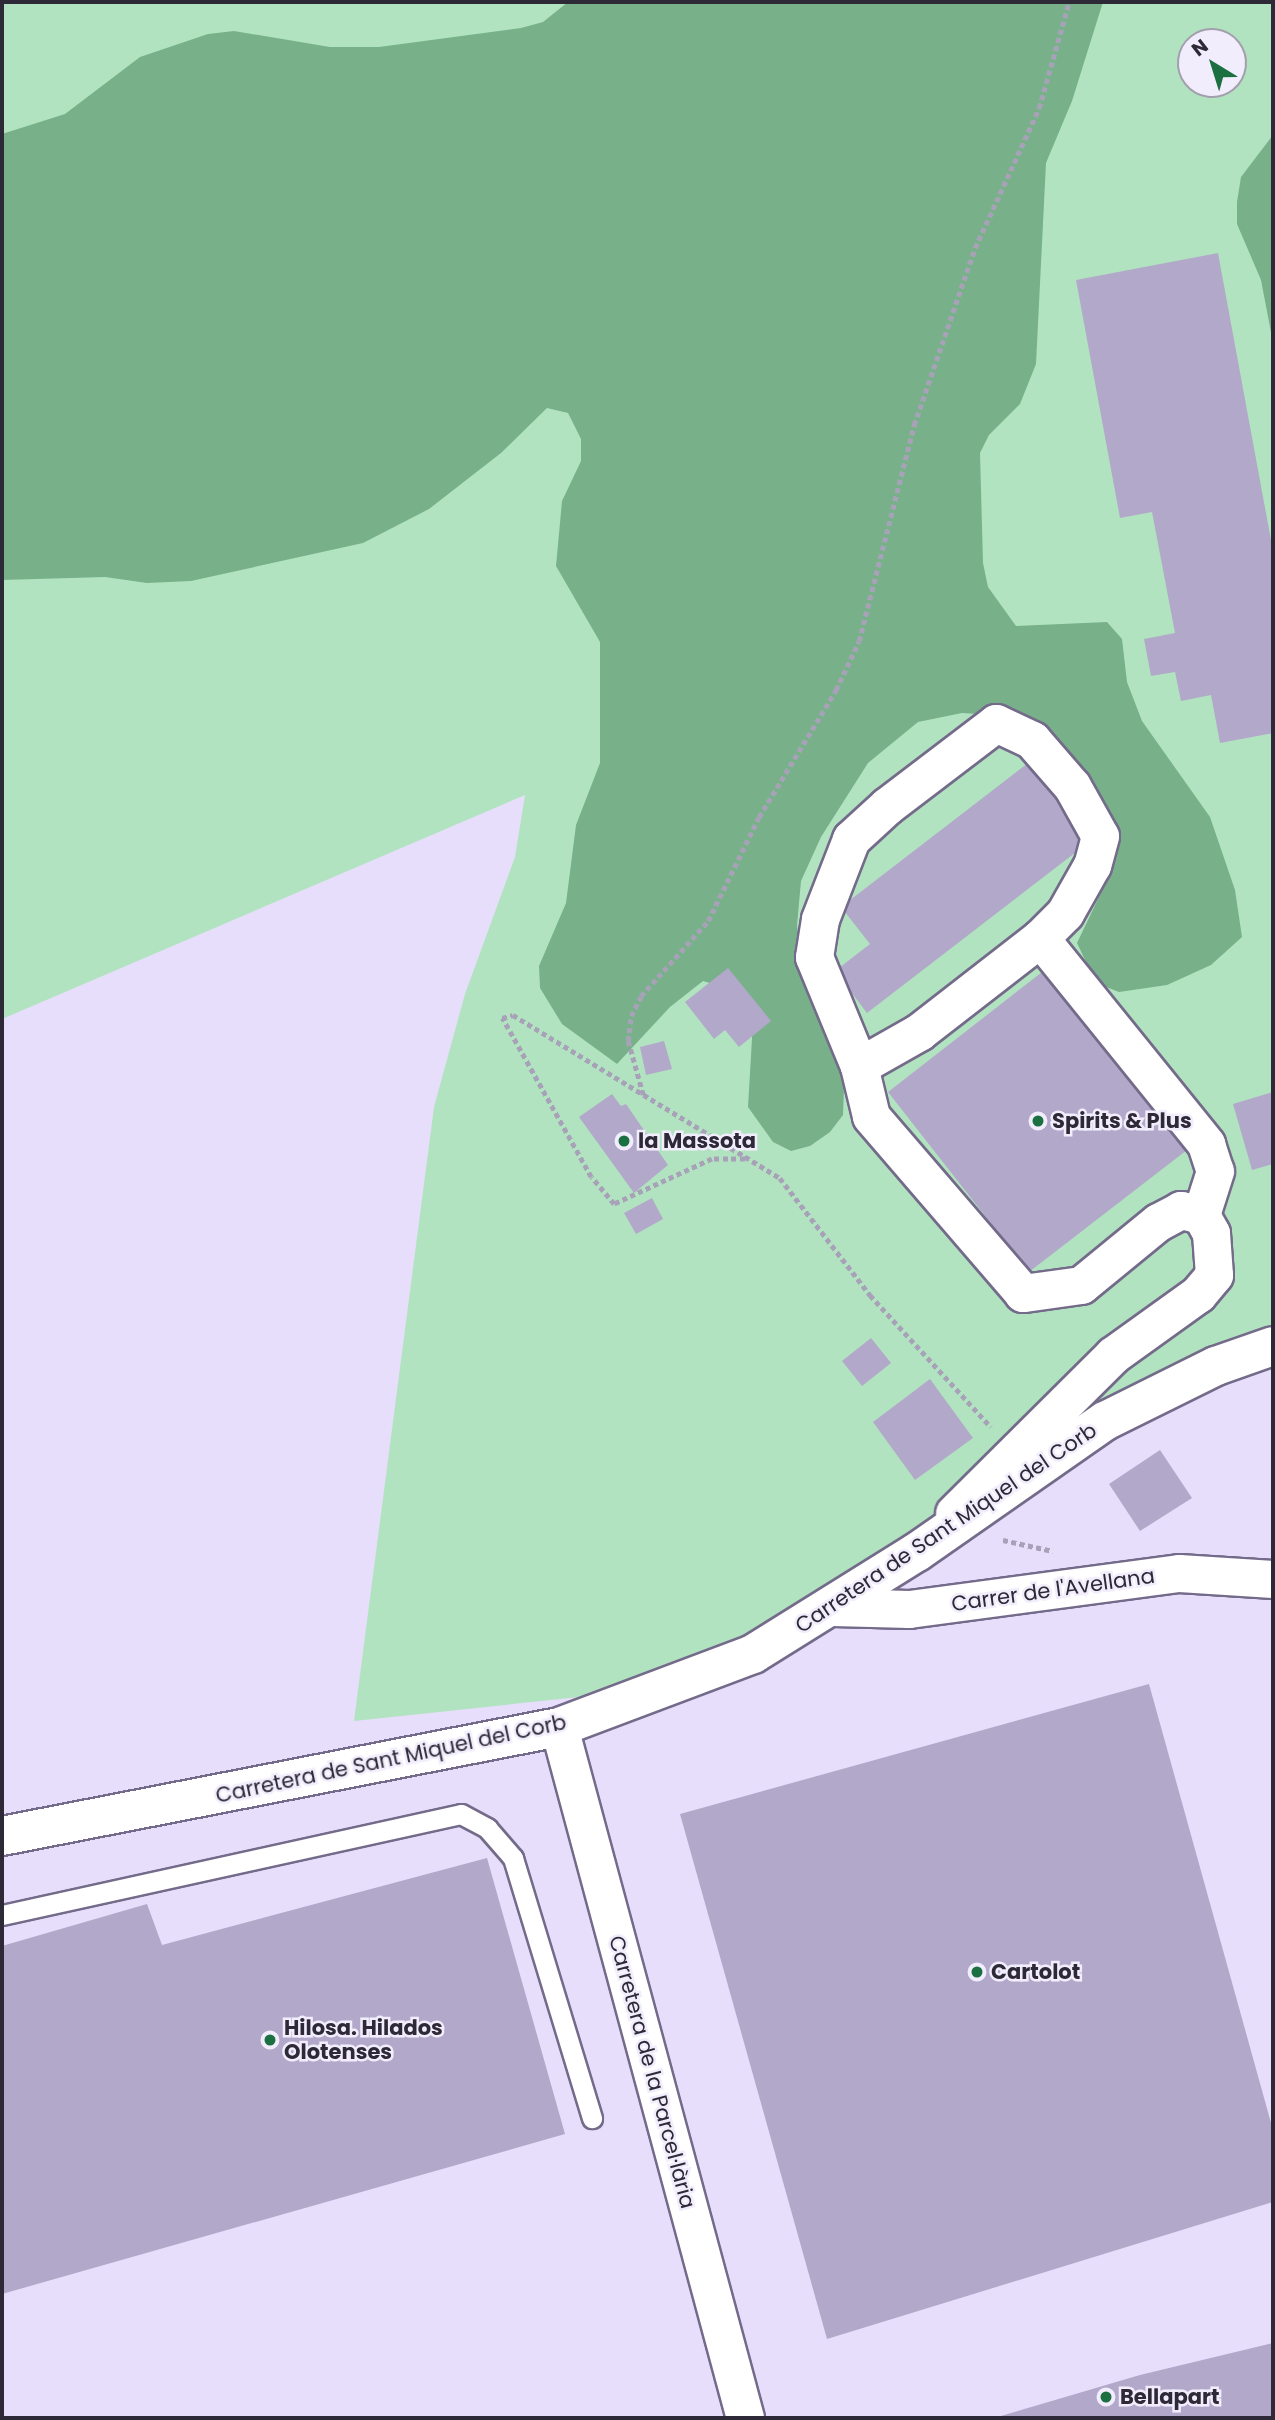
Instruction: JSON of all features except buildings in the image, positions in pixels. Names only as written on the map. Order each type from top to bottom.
[{"type":"street","points":[[859,1066],[919,1032],[1040,938],[1065,913],[1092,865],[1100,836],[1072,786],[1032,740],[996,723],[887,806],[851,839],[820,919],[814,957],[859,1066],[871,1115],[1023,1293],[1082,1285],[1158,1222],[1181,1210],[1200,1215],[1211,1233],[1214,1275],[1198,1294],[1113,1355],[930,1543]]},
{"type":"street","points":[[1040,938],[1206,1144],[1215,1171],[1200,1215]]},
{"type":"street","name":"Carretera de Sant Miquel del Corb","points":[[2,1836],[559,1727],[753,1654],[833,1607],[1117,1414],[1216,1366],[1273,1346]]},
{"type":"street","name":"Carrer de l'Avellana","points":[[833,1607],[909,1609],[1179,1573],[1273,1579]]},
{"type":"street","name":"Carretera de la Parcel·lària","points":[[559,1727],[745,2418]]},
{"type":"lane","points":[[2,1915],[461,1814],[487,1828],[513,1858],[592,2118]]},
{"type":"path","points":[[643,1095],[628,1041],[631,1016],[641,996],[708,921],[759,817],[836,690],[859,641],[914,425],[975,248],[1039,108],[1069,2]]},
{"type":"path","points":[[745,1159],[712,1159],[614,1204],[591,1177],[502,1018],[513,1016],[780,1178],[870,1295],[1016,1454]]},
{"type":"path","points":[[930,1543],[1028,1543],[1065,1554]]},
{"type":"green space","points":[[2,2],[1273,2],[1273,1356],[1179,1391],[925,1564],[617,1693],[354,1721],[434,1107],[465,994],[515,857],[525,795],[2,1019]]},
{"type":"green space","points":[[568,2],[1103,2],[1072,101],[1046,163],[1036,364],[1020,404],[989,435],[980,453],[983,563],[988,587],[1016,626],[1107,622],[1122,639],[1127,682],[1142,721],[1210,817],[1235,890],[1242,937],[1211,965],[1167,985],[1119,992],[1096,983],[1077,943],[1109,876],[1114,856],[1110,827],[1044,731],[1027,717],[962,713],[918,722],[868,763],[821,837],[801,881],[797,926],[802,953],[844,1087],[843,1115],[830,1132],[810,1146],[791,1151],[773,1142],[748,1107],[753,1021],[726,988],[703,981],[670,1007],[617,1064],[562,1024],[540,988],[539,966],[566,903],[576,825],[600,763],[600,642],[556,566],[562,501],[581,461],[581,439],[568,413],[547,408],[501,453],[429,509],[363,543],[191,581],[147,583],[105,577],[2,580],[2,134],[65,114],[140,57],[208,34],[234,31],[330,47],[379,47],[521,28],[543,22]]},
{"type":"green space","points":[[1273,135],[1273,343],[1261,280],[1237,224],[1237,202],[1241,177]]},
{"type":"place","name":"Spirits & Plus","points":[[1038,1121]]},
{"type":"place","name":"la Massota","points":[[624,1141]]},
{"type":"place","name":"Cartolot","points":[[977,1972]]},
{"type":"place","name":"Hilosa. Hilados Olotenses","points":[[270,2040]]},
{"type":"place","name":"Bellapart","points":[[1106,2397]]}]
